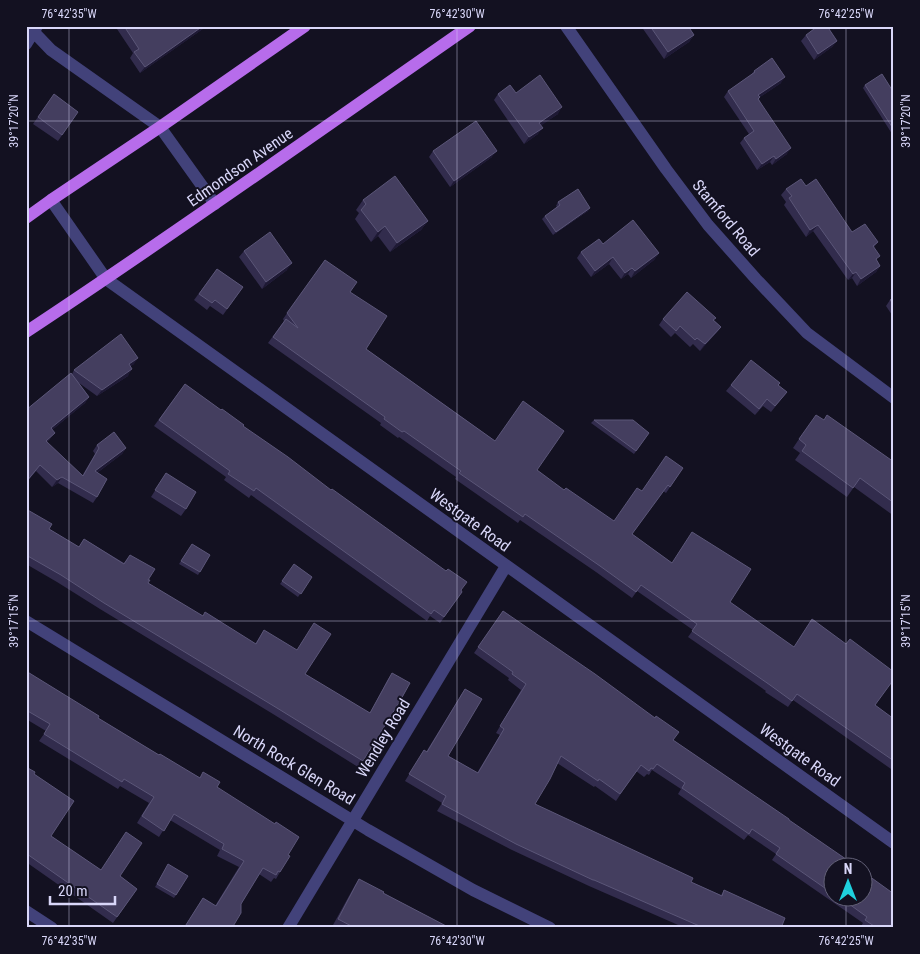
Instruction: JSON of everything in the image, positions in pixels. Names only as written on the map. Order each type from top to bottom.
[{"type":"main road","points":[[26,218],[305,26]]},
{"type":"main road","name":"Edmondson Avenue","points":[[26,332],[215,204],[470,26]]},
{"type":"street","name":"Stamford Road","points":[[566,26],[666,169],[708,225],[807,333],[894,398]]},
{"type":"street","points":[[26,44],[33,28],[52,50],[160,127],[215,204]]},
{"type":"street","name":"Westgate Road","points":[[51,200],[106,279],[894,842]]},
{"type":"street","name":"Wendley Road","points":[[288,928],[506,566]]},
{"type":"street","name":"North Rock Glen Road","points":[[26,620],[352,820],[473,890],[550,928]]},
{"type":"street","points":[[26,910],[52,928]]},
{"type":"building","points":[[124,26],[203,26],[145,67],[134,52],[139,49]]},
{"type":"building","points":[[650,26],[688,26],[694,35],[668,52]]},
{"type":"building","points":[[818,26],[827,26],[837,41],[818,54],[806,35]]},
{"type":"building","points":[[772,58],[785,77],[758,95],[760,97],[758,99],[791,148],[776,159],[774,156],[762,164],[744,138],[754,131],[728,91]]},
{"type":"building","points":[[882,74],[894,93],[894,130],[865,85]]},
{"type":"building","points":[[540,75],[562,107],[539,123],[543,128],[529,137],[498,94],[510,85],[516,93]]},
{"type":"building","points":[[54,94],[78,112],[62,135],[38,117]]},
{"type":"building","points":[[476,121],[497,151],[454,181],[433,151]]},
{"type":"building","points":[[395,176],[428,221],[397,243],[385,226],[378,232],[361,210],[366,204],[363,200]]},
{"type":"building","points":[[801,179],[806,186],[816,179],[852,232],[865,224],[878,242],[873,246],[880,256],[876,259],[880,266],[861,279],[856,272],[853,274],[818,225],[810,230],[789,198],[792,196],[786,189]]},
{"type":"building","points":[[578,189],[590,208],[556,232],[545,216],[560,205],[558,202]]},
{"type":"building","points":[[633,220],[659,253],[635,271],[632,268],[625,273],[613,257],[595,271],[581,252],[599,239],[603,244]]},
{"type":"building","points":[[270,232],[292,263],[266,282],[244,251]]},
{"type":"building","points":[[325,260],[357,282],[350,292],[387,316],[366,349],[495,441],[523,401],[564,431],[537,470],[564,490],[566,488],[614,521],[637,488],[642,491],[666,456],[683,468],[632,534],[672,563],[692,532],[751,569],[730,602],[794,647],[812,619],[846,644],[850,639],[894,672],[894,679],[875,705],[894,719],[894,761],[797,694],[792,701],[692,631],[697,624],[641,585],[636,592],[525,514],[523,517],[459,473],[461,471],[404,431],[402,432],[384,419],[385,417],[273,337],[286,319],[298,328],[287,313]]},
{"type":"building","points":[[217,269],[243,287],[227,309],[215,300],[212,303],[199,294]]},
{"type":"building","points":[[687,292],[716,318],[713,320],[721,327],[705,344],[697,338],[695,340],[680,326],[676,331],[663,319]]},
{"type":"building","points":[[894,297],[894,305],[890,300]]},
{"type":"building","points":[[121,334],[138,358],[129,364],[132,369],[102,390],[74,370]]},
{"type":"building","points":[[751,360],[780,383],[778,385],[787,392],[775,406],[767,399],[759,409],[731,385]]},
{"type":"building","points":[[71,373],[89,397],[51,428],[55,433],[46,441],[83,476],[99,448],[97,445],[114,432],[126,448],[95,471],[107,479],[97,497],[62,477],[57,480],[40,465],[26,482],[26,410]]},
{"type":"building","points":[[185,384],[446,571],[448,569],[467,582],[444,617],[434,610],[431,614],[256,488],[254,491],[228,474],[230,471],[159,420]]},
{"type":"building","points":[[816,415],[824,420],[827,415],[894,462],[894,503],[860,478],[853,488],[802,451],[806,445],[799,439]]},
{"type":"building","points":[[594,420],[633,420],[649,433],[636,451]]},
{"type":"building","points":[[166,473],[196,492],[186,509],[155,490]]},
{"type":"building","points":[[26,509],[52,524],[49,529],[79,547],[84,539],[124,564],[130,555],[155,569],[148,583],[203,616],[205,612],[256,644],[264,630],[297,650],[314,623],[331,634],[305,674],[370,713],[392,673],[410,683],[363,761],[26,555]]},
{"type":"building","points":[[192,544],[210,555],[200,572],[181,561]]},
{"type":"building","points":[[294,564],[312,577],[301,594],[282,581]]},
{"type":"building","points":[[503,611],[655,718],[656,716],[679,732],[673,740],[841,856],[822,856],[822,886],[776,854],[780,848],[752,829],[749,834],[682,788],[685,783],[657,764],[649,771],[641,765],[620,794],[561,756],[535,804],[693,878],[691,882],[722,896],[724,890],[785,918],[781,928],[704,928],[516,844],[442,804],[446,796],[409,774],[424,750],[427,752],[465,689],[482,699],[448,756],[478,773],[504,729],[500,726],[526,684],[512,674],[513,672],[478,647]]},
{"type":"building","points":[[26,671],[159,755],[200,778],[203,772],[220,782],[217,787],[299,837],[280,872],[278,871],[276,875],[263,868],[241,904],[241,913],[232,928],[184,928],[203,898],[216,906],[244,861],[222,849],[224,844],[174,814],[164,831],[142,816],[154,797],[124,779],[122,782],[44,734],[50,724],[26,710]]},
{"type":"building","points":[[26,767],[74,801],[51,836],[101,870],[126,832],[142,843],[120,876],[137,889],[117,917],[26,855]]},
{"type":"building","points":[[168,864],[188,876],[176,895],[157,884]]},
{"type":"building","points":[[872,878],[894,894],[894,928],[877,928],[865,920],[867,917],[852,906],[872,906]]},
{"type":"building","points":[[359,879],[450,928],[355,928],[338,919]]}]
